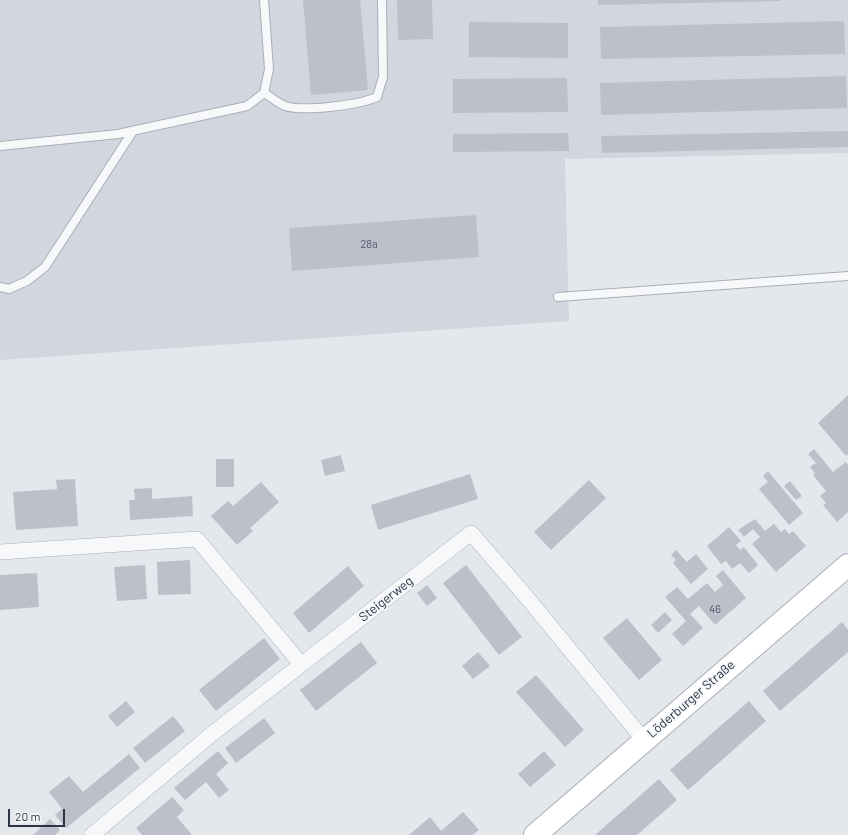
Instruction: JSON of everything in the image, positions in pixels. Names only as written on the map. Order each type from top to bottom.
[{"type":"street","name":"Steigerweg","points":[[92,835],[213,733],[471,533],[524,594],[644,740]]},
{"type":"street","points":[[0,552],[197,539],[301,664]]},
{"type":"street","name":"Löderburger Straße","points":[[535,835],[848,565]]},
{"type":"lane","points":[[0,146],[133,131],[231,111],[247,106],[264,94],[269,69],[264,0]]},
{"type":"lane","points":[[264,94],[286,106],[310,108],[366,102],[377,97],[383,77],[382,0]]},
{"type":"lane","points":[[0,287],[9,289],[27,281],[45,267],[133,131]]},
{"type":"lane","points":[[558,297],[848,276]]},
{"type":"shaded area","points":[[0,0],[848,0],[848,153],[565,159],[569,321],[0,360]]},
{"type":"building","points":[[303,0],[360,0],[368,90],[311,95]]},
{"type":"building","points":[[397,0],[432,0],[433,39],[398,40]]},
{"type":"building","points":[[598,0],[781,0],[781,1],[598,5]]},
{"type":"building","points":[[844,21],[845,54],[601,59],[600,27]]},
{"type":"building","points":[[469,22],[568,23],[568,58],[469,57]]},
{"type":"building","points":[[846,76],[847,108],[601,115],[600,83]]},
{"type":"building","points":[[567,78],[568,112],[453,113],[453,79]]},
{"type":"building","points":[[848,131],[848,147],[602,153],[601,136]]},
{"type":"building","points":[[568,133],[569,151],[453,152],[453,134]]},
{"type":"building","points":[[476,215],[479,257],[292,271],[289,228]]},
{"type":"building","points":[[848,395],[848,454],[846,456],[818,423]]},
{"type":"building","points":[[814,449],[833,472],[846,462],[848,465],[848,512],[837,522],[823,505],[826,503],[820,496],[826,491],[813,475],[815,473],[810,467],[816,463],[808,454]]},
{"type":"building","points":[[341,455],[345,471],[325,476],[321,460]]},
{"type":"building","points":[[216,459],[234,459],[234,487],[216,487]]},
{"type":"building","points":[[768,471],[803,513],[789,525],[759,489],[768,482],[763,476]]},
{"type":"building","points":[[470,474],[478,499],[378,530],[371,505]]},
{"type":"building","points":[[75,479],[78,526],[16,530],[13,492],[57,489],[56,480]]},
{"type":"building","points":[[589,480],[606,498],[551,550],[534,532]]},
{"type":"building","points":[[790,481],[802,496],[796,500],[784,486]]},
{"type":"building","points":[[261,482],[279,502],[250,528],[253,531],[237,545],[211,516],[228,501],[233,506]]},
{"type":"building","points":[[152,488],[152,499],[192,496],[193,516],[130,520],[129,500],[135,500],[134,489]]},
{"type":"building","points":[[755,519],[765,531],[774,524],[781,532],[785,529],[789,534],[793,531],[806,546],[776,572],[752,544],[760,537],[753,529],[744,537],[738,530]]},
{"type":"building","points":[[729,527],[741,541],[736,545],[740,550],[744,547],[758,565],[749,573],[740,563],[732,569],[726,561],[721,564],[707,546]]},
{"type":"building","points":[[676,550],[687,562],[696,554],[708,569],[691,584],[673,563],[676,560],[671,555]]},
{"type":"building","points":[[190,560],[191,594],[158,595],[157,562]]},
{"type":"building","points":[[145,565],[147,599],[117,601],[114,567]]},
{"type":"building","points":[[466,565],[522,637],[499,655],[443,583]]},
{"type":"building","points":[[348,566],[364,586],[309,633],[293,613]]},
{"type":"building","points":[[723,570],[746,598],[715,625],[699,606],[690,614],[703,628],[683,646],[672,634],[686,621],[665,597],[677,587],[688,599],[707,583],[715,592],[723,585],[716,576]]},
{"type":"building","points":[[37,573],[39,607],[0,610],[0,575]]},
{"type":"building","points":[[427,585],[437,598],[427,606],[417,593]]},
{"type":"building","points":[[665,612],[672,620],[658,633],[651,625]]},
{"type":"building","points":[[627,618],[662,660],[639,680],[603,638]]},
{"type":"building","points":[[842,622],[848,630],[848,652],[780,711],[763,691]]},
{"type":"building","points":[[264,638],[280,659],[216,711],[199,690]]},
{"type":"building","points":[[361,642],[377,663],[316,711],[300,690]]},
{"type":"building","points":[[478,652],[490,666],[473,679],[462,666]]},
{"type":"building","points":[[536,675],[584,730],[565,747],[516,692]]},
{"type":"building","points":[[126,701],[135,712],[117,727],[108,716]]},
{"type":"building","points":[[749,701],[766,721],[688,790],[670,770]]},
{"type":"building","points":[[173,716],[185,731],[145,763],[133,748]]},
{"type":"building","points":[[264,718],[275,733],[236,763],[225,748]]},
{"type":"building","points":[[218,751],[228,763],[216,774],[229,790],[219,798],[206,782],[185,800],[174,788]]},
{"type":"building","points":[[544,751],[556,765],[530,787],[518,774]]},
{"type":"building","points":[[129,754],[140,768],[66,828],[55,815],[62,809],[49,792],[69,776],[83,792]]},
{"type":"building","points":[[659,779],[677,800],[637,835],[595,835]]},
{"type":"building","points":[[172,797],[184,810],[177,817],[192,835],[142,835],[136,828]]},
{"type":"building","points":[[463,812],[479,830],[472,835],[409,835],[430,817],[441,831]]},
{"type":"building","points":[[50,819],[60,830],[55,835],[33,835]]}]
